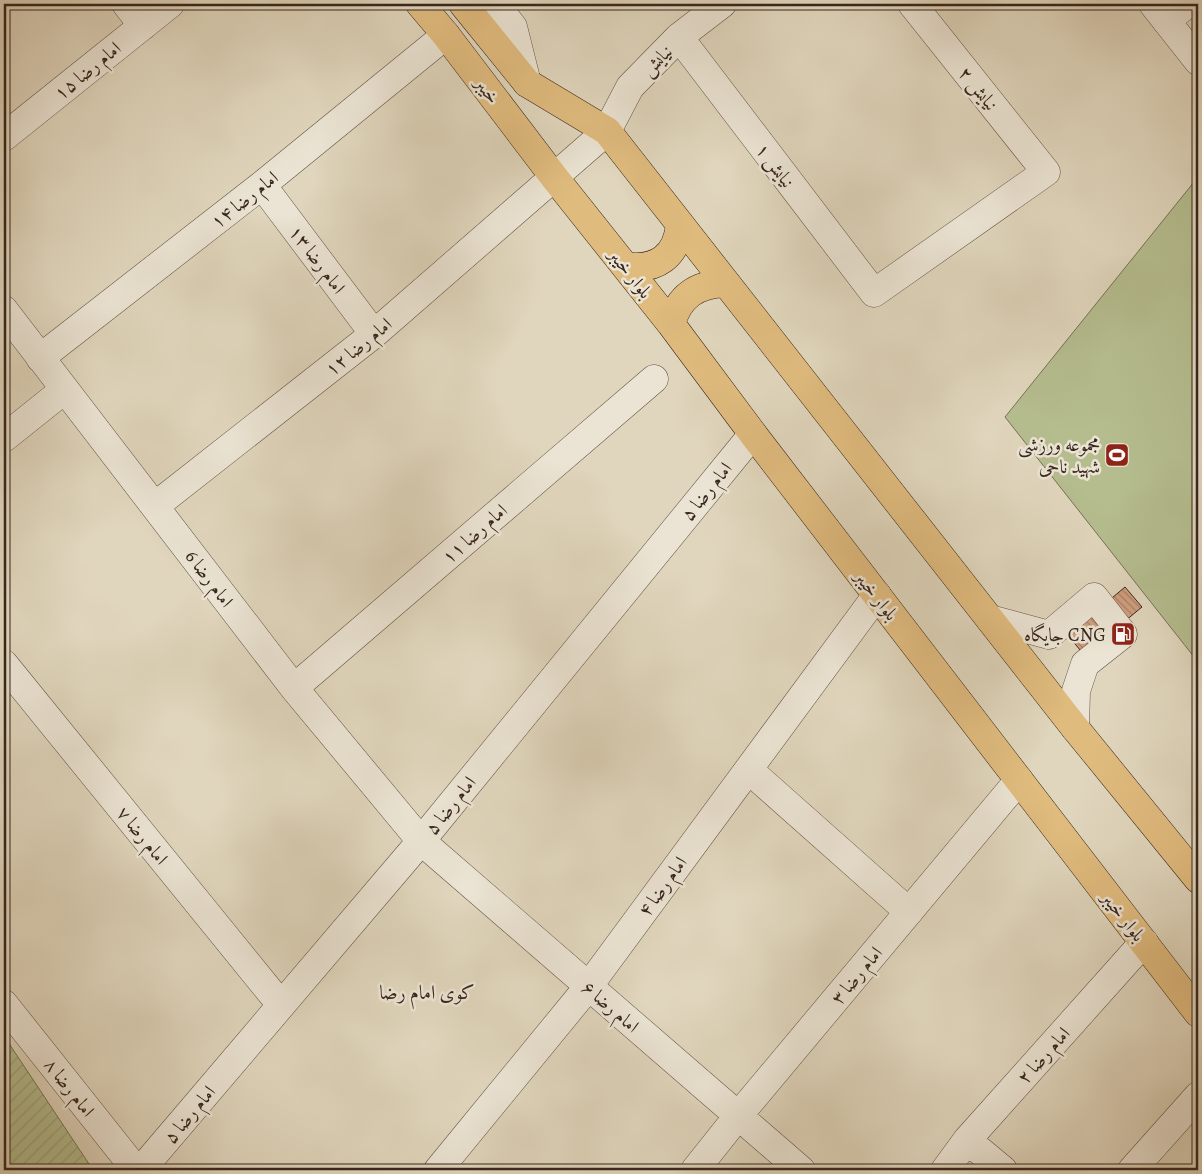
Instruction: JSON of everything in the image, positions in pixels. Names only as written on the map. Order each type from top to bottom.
[{"type":"main road","name":"خیبر","points":[[420,4],[446,35],[554,177]]},
{"type":"main road","points":[[463,4],[526,83],[607,131],[1075,728],[1198,879]]},
{"type":"main road","name":"بلوار خیبر","points":[[554,177],[671,324],[753,434],[1198,1013]]},
{"type":"main road","points":[[626,266],[637,268],[649,266],[659,262],[668,255],[675,246],[680,224]]},
{"type":"main road","points":[[671,324],[674,313],[690,294],[701,287],[726,283]]},
{"type":"street","points":[[126,4],[143,26]]},
{"type":"street","name":"امام رضا ۱۵","points":[[4,137],[170,4]]},
{"type":"street","points":[[494,4],[513,27],[526,83]]},
{"type":"street","name":"نیایش","points":[[607,131],[630,87],[679,37],[722,4]]},
{"type":"street","name":"نیایش ۲","points":[[874,293],[1046,172],[912,4]]},
{"type":"street","points":[[1188,4],[1159,12],[1198,62]]},
{"type":"street","name":"امام رضا ۱۴","points":[[40,358],[262,185],[446,35]]},
{"type":"street","name":"نیایش ۱","points":[[679,37],[874,293]]},
{"type":"street","name":"امام رضا ۱۲","points":[[155,506],[374,334],[607,131]]},
{"type":"street","name":"امام رضا ۱۳","points":[[262,185],[374,334]]},
{"type":"street","name":"امام رضا 6","points":[[4,310],[294,688],[421,841]]},
{"type":"street","name":"امام رضا ۱۱","points":[[294,688],[654,379]]},
{"type":"street","points":[[4,438],[64,390]]},
{"type":"street","name":"امام رضا ۵","points":[[141,1170],[421,841],[753,434]]},
{"type":"street","name":"امام رضا ۴","points":[[438,1170],[588,987],[877,595]]},
{"type":"street","points":[[990,619],[1049,635],[1094,597],[1123,634],[1085,664],[1076,691],[1075,728]]},
{"type":"street","name":"امام رضا ۷","points":[[4,664],[281,1006]]},
{"type":"street","points":[[749,770],[909,912]]},
{"type":"street","name":"امام رضا ۳","points":[[694,1170],[1019,780]]},
{"type":"street","name":"امام رضا ۶","points":[[421,841],[801,1170]]},
{"type":"street","name":"امام رضا ۲","points":[[945,1170],[967,1140],[1144,942]]},
{"type":"street","name":"امام رضا ۸","points":[[4,1004],[136,1170]]},
{"type":"street","points":[[1132,1170],[1198,1096]]},
{"type":"street","points":[[967,1140],[1003,1170]]},
{"type":"green space","name":"مجموعه ورزشی شهید ناحی","points":[[1198,177],[1198,662],[1005,417]]},
{"type":"green space","points":[[4,1036],[93,1170],[4,1170]]},
{"type":"building","points":[[1125,587],[1142,607],[1084,655],[1068,635]]},
{"type":"place","name":"مجموعه ورزشی شهید ناحی","points":[[1117,455]]},
{"type":"place","name":"جایگاه CNG","points":[[1123,634]]},
{"type":"district","name":"کوی امام رضا","points":[[427,992]]}]
